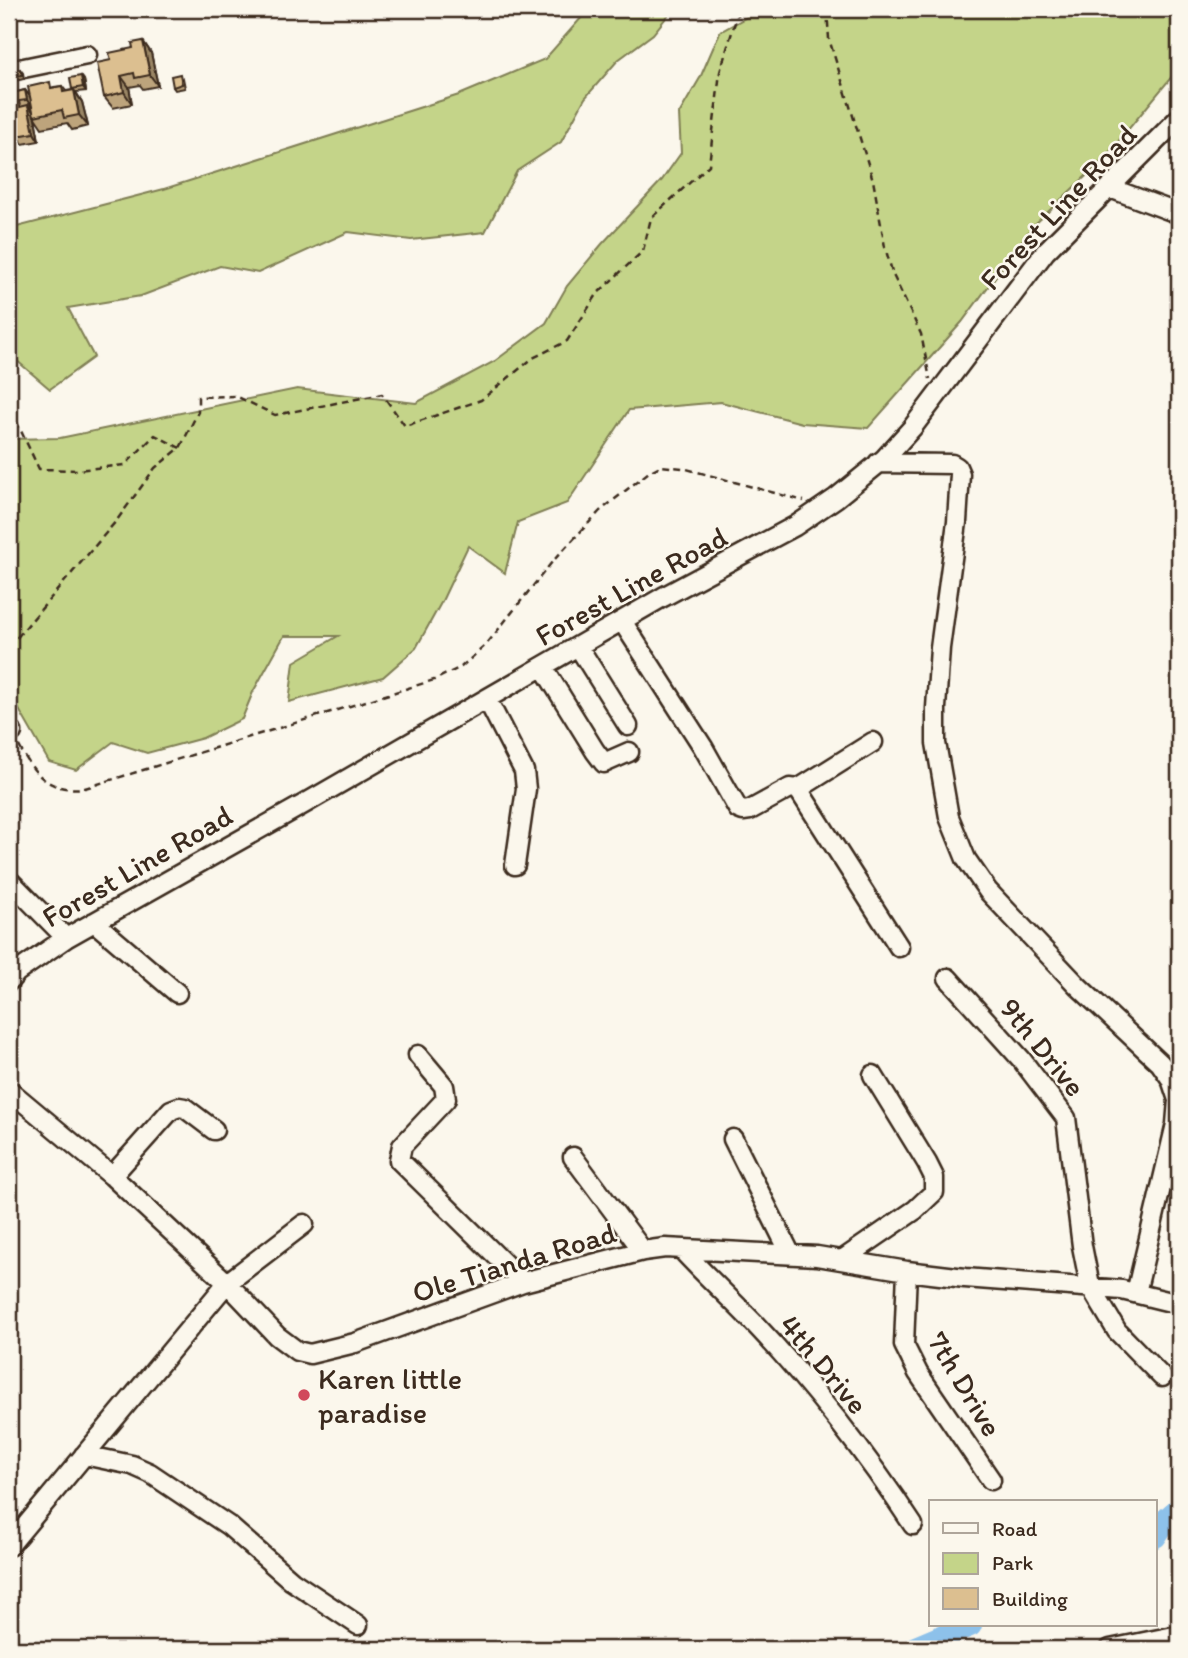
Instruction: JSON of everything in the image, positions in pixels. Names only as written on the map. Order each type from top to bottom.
[{"type":"street","points":[[9,71],[87,55]]},
{"type":"street","name":"Forest Line Road","points":[[9,981],[17,972],[66,938],[622,621],[772,539],[824,506],[878,463],[912,428],[1045,253],[1179,118]]},
{"type":"street","points":[[1110,188],[1174,212]]},
{"type":"street","points":[[878,463],[952,464],[960,474],[957,522],[940,649],[936,743],[949,817],[966,859],[988,891],[1069,976],[1160,1063],[1176,1089],[1176,1124],[1136,1293]]},
{"type":"street","points":[[622,621],[703,747],[738,809],[750,810],[790,788],[798,789],[898,947]]},
{"type":"street","points":[[578,646],[628,726]]},
{"type":"street","points":[[543,667],[604,763],[629,752]]},
{"type":"street","points":[[487,699],[524,771],[526,789],[515,865]]},
{"type":"street","points":[[798,789],[873,742]]},
{"type":"street","points":[[9,880],[66,938]]},
{"type":"street","points":[[94,922],[177,993]]},
{"type":"street","name":"9th Drive","points":[[948,978],[1021,1059],[1066,1118],[1082,1245],[1090,1286],[1117,1331],[1162,1377]]},
{"type":"street","points":[[418,1055],[444,1086],[446,1098],[402,1146],[399,1160],[523,1282]]},
{"type":"street","points":[[842,1260],[915,1210],[934,1192],[934,1177],[927,1163],[873,1074]]},
{"type":"street","name":"Ole Tianda Road","points":[[9,1090],[112,1176],[227,1283],[277,1336],[297,1351],[310,1354],[355,1343],[523,1282],[643,1251],[681,1249],[790,1253],[965,1278],[1090,1286],[1136,1293],[1179,1304]]},
{"type":"street","points":[[112,1176],[171,1110],[185,1108],[214,1129]]},
{"type":"street","points":[[733,1139],[790,1253]]},
{"type":"street","points":[[573,1157],[643,1251]]},
{"type":"street","points":[[9,1546],[227,1283],[304,1224]]},
{"type":"street","name":"4th Drive","points":[[681,1249],[754,1323],[800,1376],[883,1479],[913,1525]]},
{"type":"street","name":"7th Drive","points":[[907,1271],[904,1345],[918,1373],[992,1480]]},
{"type":"street","points":[[84,1455],[132,1465],[150,1472],[229,1527],[292,1581],[358,1625]]},
{"type":"street","points":[[1112,1649],[1179,1635]]},
{"type":"path","points":[[9,647],[117,520],[155,468],[180,448],[198,412],[198,397],[236,396],[275,415],[382,394],[405,426],[481,400],[533,358],[567,341],[598,293],[643,251],[652,218],[709,165],[720,72],[739,9]]},
{"type":"path","points":[[827,9],[829,39],[873,180],[885,247],[893,275],[921,334],[935,399]]},
{"type":"path","points":[[9,416],[13,414],[39,469],[77,470],[125,465],[155,435],[180,448]]},
{"type":"path","points":[[10,733],[47,784],[59,788],[85,788],[434,680],[461,667],[485,645],[552,562],[600,511],[660,466],[683,468],[824,506]]},
{"type":"green space","points":[[589,9],[673,9],[653,34],[618,60],[585,98],[561,142],[517,171],[485,232],[411,240],[348,232],[258,273],[220,266],[141,296],[68,308],[94,357],[50,389],[9,354],[9,229],[164,189],[459,95],[545,59]]},
{"type":"green space","points":[[750,9],[1179,9],[1179,68],[1103,160],[1032,227],[962,322],[868,428],[802,423],[721,402],[629,410],[567,503],[518,522],[505,573],[468,546],[416,648],[383,677],[289,702],[294,662],[338,636],[284,636],[253,692],[242,719],[203,738],[147,753],[113,742],[76,770],[49,762],[9,692],[9,439],[60,438],[297,389],[416,403],[495,361],[546,323],[567,286],[662,180],[681,153],[679,114],[700,78],[720,32],[752,14]]},
{"type":"building","points":[[143,41],[150,75],[135,78],[134,73],[121,76],[124,92],[104,97],[97,63],[111,60],[109,53],[133,48],[132,43]]},
{"type":"building","points":[[20,69],[22,75],[9,78],[9,71]]},
{"type":"building","points":[[180,74],[182,84],[173,87],[171,76]]},
{"type":"building","points":[[81,76],[83,87],[72,89],[70,78]]},
{"type":"building","points":[[50,82],[51,88],[62,86],[63,92],[74,90],[79,115],[64,118],[62,110],[34,116],[28,87]]},
{"type":"building","points":[[25,90],[27,100],[19,101],[20,107],[28,105],[34,133],[17,136],[9,94]]},
{"type":"waterway","points":[[1156,1534],[1164,1522],[1179,1509]]},
{"type":"waterway","points":[[913,1649],[968,1626]]},
{"type":"place","name":"Karen little paradise","points":[[304,1395]]}]
